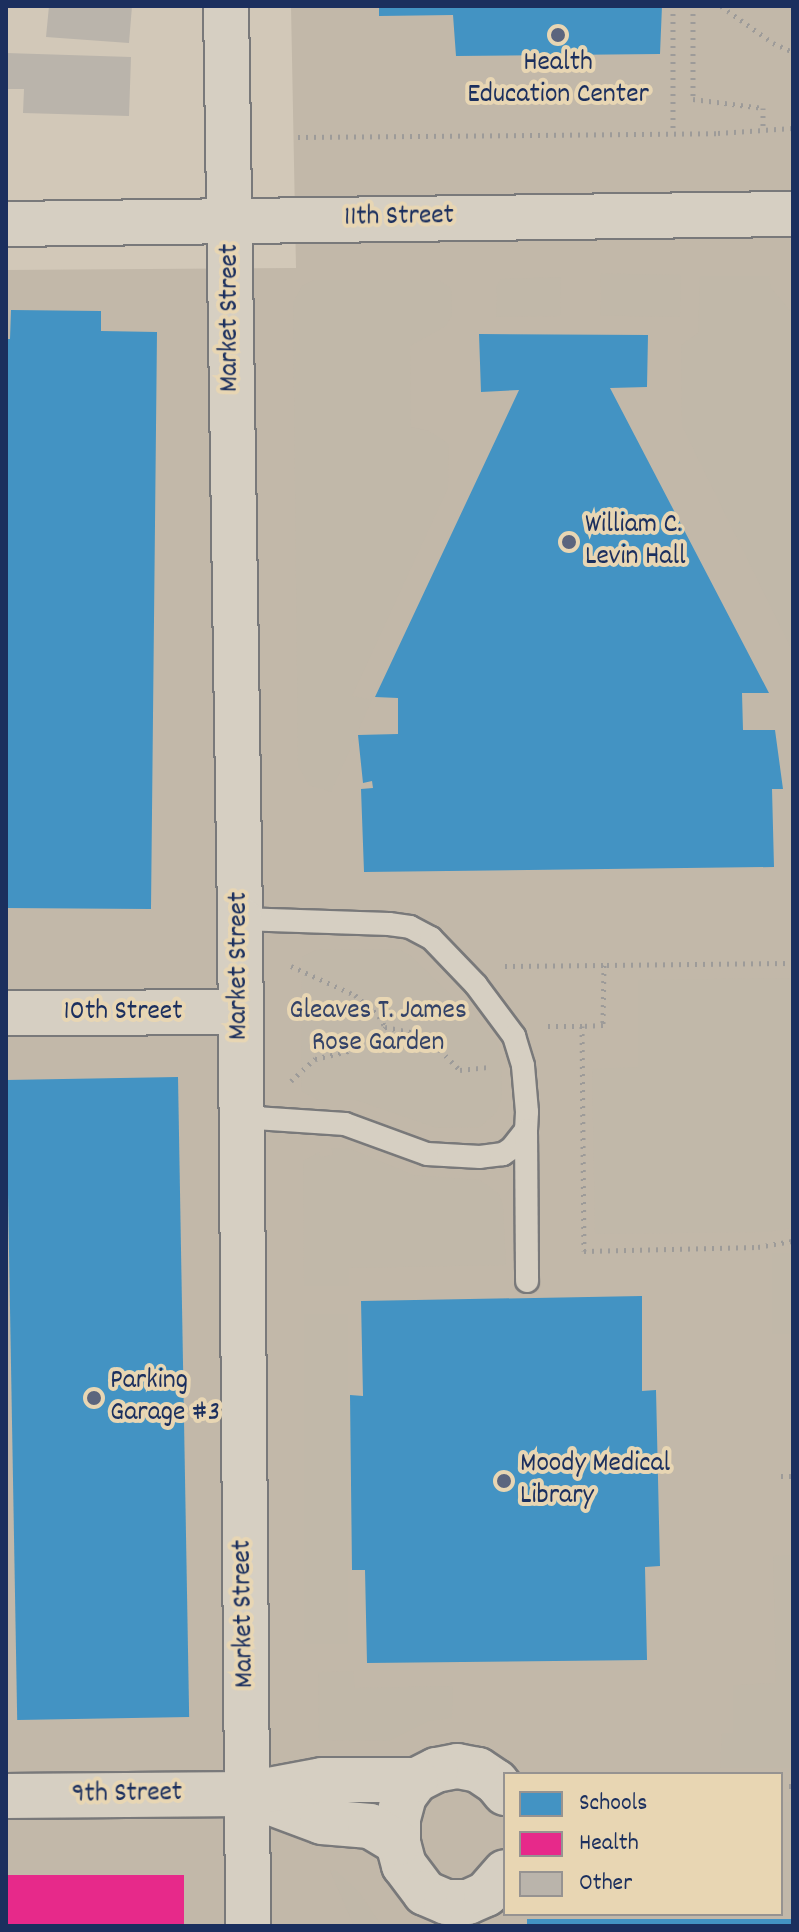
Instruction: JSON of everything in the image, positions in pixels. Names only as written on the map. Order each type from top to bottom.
[{"type":"street","name":"Market Street","points":[[226,6],[240,919],[248,1926]]},
{"type":"street","name":"11th Street","points":[[6,224],[793,214]]},
{"type":"street","name":"10th Street","points":[[6,1013],[240,1012]]},
{"type":"street","name":"9th Street","points":[[6,1796],[247,1794],[322,1780],[416,1780],[436,1770],[457,1766],[478,1770],[503,1791]]},
{"type":"street","points":[[416,1780],[404,1796],[398,1819],[398,1843],[404,1865],[425,1893],[446,1902],[468,1902],[486,1894],[503,1874]]},
{"type":"street","name":"9th Street","points":[[247,1794],[322,1822],[370,1826],[398,1843]]},
{"type":"lane","points":[[240,919],[410,927],[431,938],[476,985],[514,1036],[523,1066],[527,1281]]},
{"type":"lane","points":[[240,1117],[345,1124],[427,1154],[480,1157],[503,1154],[520,1140],[526,1130]]},
{"type":"path","points":[[673,6],[673,133]]},
{"type":"path","points":[[693,6],[693,99],[763,108],[763,129]]},
{"type":"path","points":[[721,6],[773,43],[793,52]]},
{"type":"path","points":[[298,137],[673,133],[793,128]]},
{"type":"path","points":[[501,966],[793,963]]},
{"type":"path","points":[[548,1026],[603,1025],[604,965]]},
{"type":"path","points":[[291,966],[355,995],[379,1016],[385,1027]]},
{"type":"path","points":[[582,1026],[584,1251],[758,1247],[793,1241]]},
{"type":"path","points":[[385,1027],[416,1033],[434,1044],[460,1070],[499,1066]]},
{"type":"path","points":[[291,1081],[315,1059],[336,1057],[375,1041],[385,1027]]},
{"type":"path","points":[[781,1476],[793,1476]]},
{"type":"shaded area","points":[[291,6],[793,6],[793,1926],[6,1926],[6,270],[296,268]]},
{"type":"green space","points":[[601,274],[681,275],[680,317],[600,316]]},
{"type":"green space","points":[[700,276],[769,276],[771,288],[793,314],[793,652],[682,426],[681,345],[698,333]]},
{"type":"green space","points":[[561,277],[560,316],[496,317],[497,285],[501,279]]},
{"type":"green space","points":[[314,280],[439,280],[451,288],[452,315],[446,326],[410,346],[411,427],[429,431],[449,444],[448,488],[352,696],[372,700],[331,792],[309,785],[298,766],[293,303],[302,286]]},
{"type":"green space","name":"Gleaves T. James Rose Garden","points":[[399,949],[411,956],[495,1038],[501,1052],[502,1098],[496,1113],[480,1127],[437,1128],[356,1100],[318,1100],[301,1091],[302,957],[316,950]]},
{"type":"green space","points":[[793,978],[793,1228],[767,1232],[595,1234],[592,1069],[638,1067],[638,980]]},
{"type":"green space","points":[[331,1148],[351,1149],[413,1175],[480,1180],[499,1194],[503,1205],[506,1265],[349,1268],[349,1286],[304,1286],[303,1161],[319,1152],[320,1157],[333,1155]]},
{"type":"green space","points":[[772,1253],[793,1253],[793,1334],[772,1334]]},
{"type":"green space","points":[[304,1314],[348,1314],[348,1644],[304,1644]]},
{"type":"green space","points":[[793,1555],[793,1768],[720,1768],[722,1733],[733,1733],[733,1685],[776,1683],[773,1556]]},
{"type":"green space","points":[[353,1671],[355,1688],[453,1686],[452,1718],[429,1721],[389,1741],[319,1740],[318,1672]]},
{"type":"green space","points":[[783,1802],[793,1802],[793,1903],[783,1903]]},
{"type":"green space","points":[[335,1870],[359,1892],[382,1926],[354,1926],[330,1871]]},
{"type":"building: Schools","name":"Health Education Center","points":[[379,6],[662,6],[660,54],[456,56],[453,15],[379,16]]},
{"type":"building: Schools","points":[[11,310],[101,311],[101,331],[157,332],[151,909],[6,908],[6,339],[10,339]]},
{"type":"building: Schools","name":"William C. Levin Hall","points":[[479,334],[648,335],[647,387],[610,388],[769,693],[742,693],[743,730],[775,730],[783,789],[772,789],[774,867],[364,872],[361,789],[373,788],[372,781],[363,783],[358,735],[398,734],[398,698],[375,697],[519,390],[481,392]]},
{"type":"building: Schools","name":"Parking Garage #3","points":[[178,1077],[189,1717],[17,1720],[6,1080]]},
{"type":"building: Schools","name":"Moody Medical Library","points":[[642,1296],[642,1391],[656,1390],[660,1566],[645,1567],[647,1660],[367,1663],[365,1570],[352,1570],[350,1395],[363,1396],[361,1301]]},
{"type":"building: Schools","points":[[527,1919],[793,1919],[793,1926],[527,1926]]},
{"type":"building: Health","points":[[6,1875],[184,1875],[184,1926],[6,1926]]},
{"type":"building: Other","points":[[49,6],[132,6],[129,43],[46,37]]},
{"type":"building: Other","points":[[6,53],[131,57],[129,116],[23,113],[24,89],[6,89]]},
{"type":"place","name":"Health Education Center","points":[[558,35]]},
{"type":"place","name":"William C. Levin Hall","points":[[569,542]]},
{"type":"place","name":"Parking Garage #3","points":[[94,1398]]},
{"type":"place","name":"Moody Medical Library","points":[[504,1481]]}]
